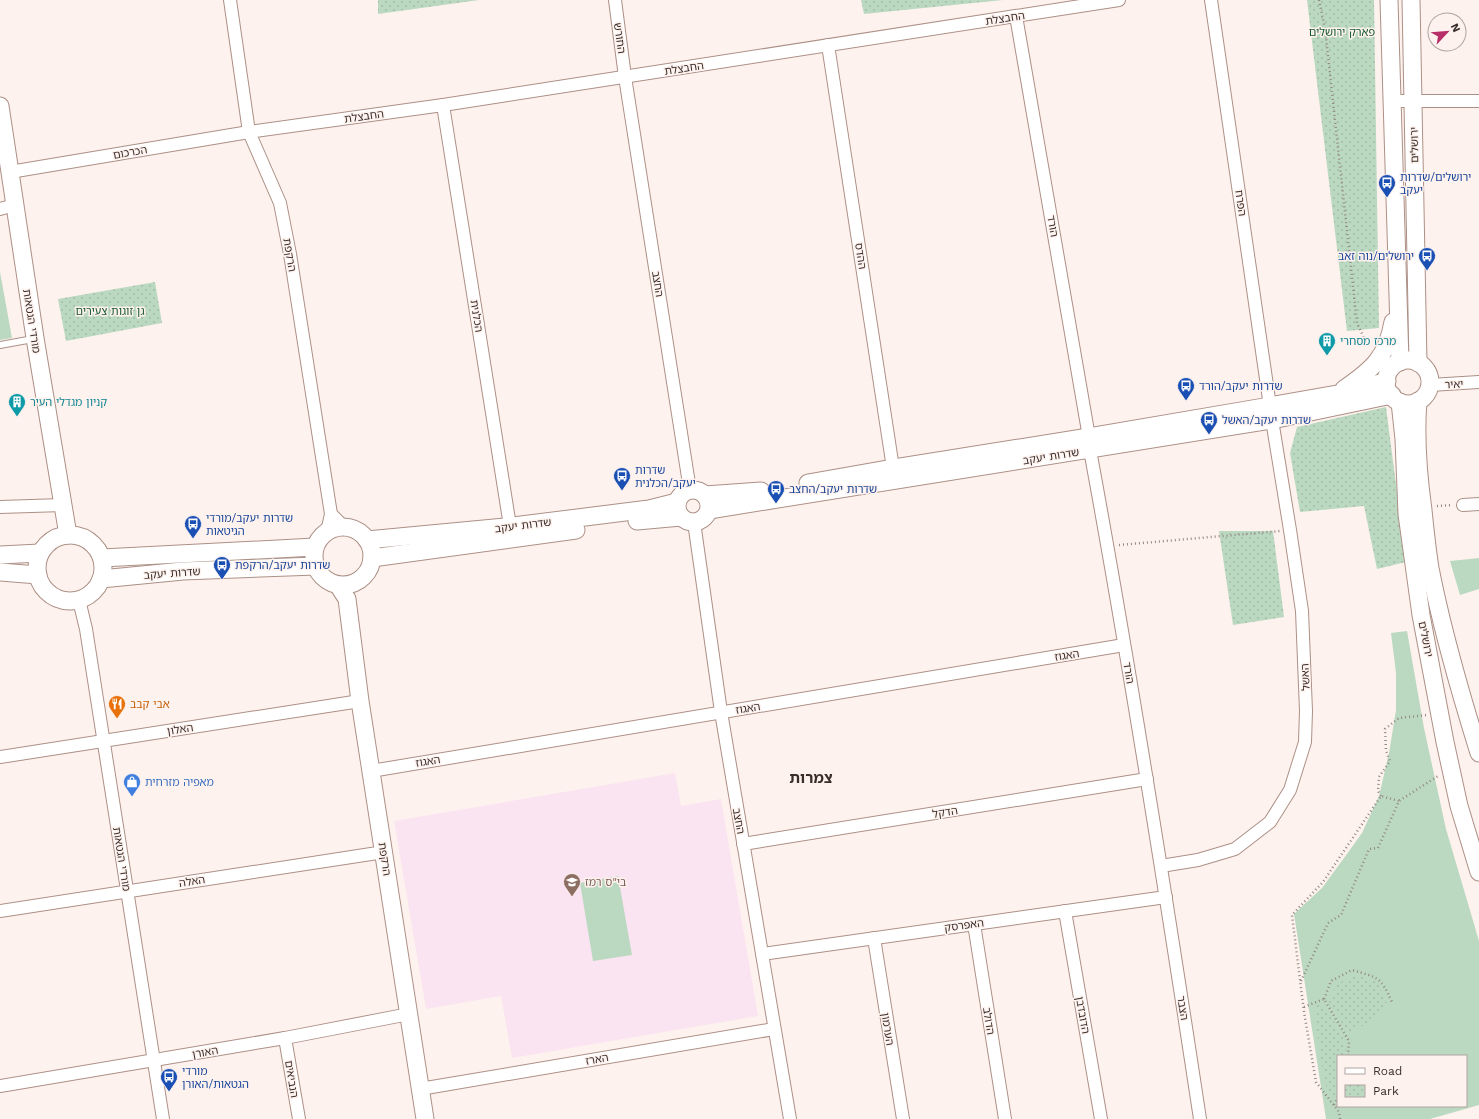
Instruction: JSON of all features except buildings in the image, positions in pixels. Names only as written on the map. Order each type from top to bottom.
[{"type":"street","name":"הרקפת","points":[[230,0],[249,132],[280,204],[290,254],[331,514],[327,532]]},
{"type":"street","name":"החורש","points":[[615,0],[625,77]]},
{"type":"street","name":"החבצלת","points":[[249,132],[443,105],[1119,0]]},
{"type":"street","name":"הפרח","points":[[1211,0],[1271,413]]},
{"type":"street","name":"ירושלים","points":[[1389,0],[1400,362]]},
{"type":"street","name":"ירושלים","points":[[1411,0],[1418,362]]},
{"type":"street","name":"הורד","points":[[1016,16],[1108,546],[1166,897]]},
{"type":"street","name":"ההדס","points":[[828,45],[893,468]]},
{"type":"street","name":"החצב","points":[[625,77],[701,498]]},
{"type":"street","points":[[1392,101],[1479,101]]},
{"type":"street","name":"הכלנית","points":[[443,105],[510,526]]},
{"type":"street","name":"מורדי הגטאות","points":[[0,106],[10,172],[7,207],[35,338],[68,535]]},
{"type":"street","name":"הכרכום","points":[[10,172],[249,132]]},
{"type":"street","points":[[1337,394],[1377,363],[1391,336],[1398,296]]},
{"type":"street","points":[[1409,360],[1418,362],[1426,370],[1430,380],[1430,385],[1426,395],[1418,401],[1412,403],[1393,393],[1389,371],[1400,362],[1409,360]]},
{"type":"street","name":"יאיר","points":[[1430,385],[1479,382]]},
{"type":"street","name":"שדרות יעקב","points":[[1271,413],[1337,394],[1354,391],[1393,393]]},
{"type":"street","name":"שדרות יעקב","points":[[701,498],[1089,443],[1393,393]]},
{"type":"street","name":"ירושלים","points":[[1393,393],[1404,439],[1409,534],[1422,615],[1450,768],[1464,824],[1479,872]]},
{"type":"street","name":"ירושלים","points":[[1418,401],[1416,429],[1422,507],[1430,567],[1436,598],[1452,660],[1476,736],[1479,753]]},
{"type":"street","name":"האשל","points":[[1161,866],[1198,860],[1234,849],[1270,822],[1290,790],[1304,742],[1306,711],[1302,611],[1271,413]]},
{"type":"street","name":"שדרות יעקב","points":[[701,498],[755,492],[893,468],[1089,443]]},
{"type":"street","points":[[682,494],[701,498],[704,518],[684,514],[682,494]]},
{"type":"street","points":[[1463,505],[1479,504]]},
{"type":"street","points":[[0,507],[63,505]]},
{"type":"street","name":"שדרות יעקב","points":[[367,540],[510,526],[649,509],[684,514]]},
{"type":"street","points":[[331,514],[344,527]]},
{"type":"street","name":"החצב","points":[[684,514],[721,712],[790,1119]]},
{"type":"street","name":"שדרות יעקב","points":[[372,558],[684,514]]},
{"type":"street","points":[[344,527],[353,529],[367,540],[371,549],[372,558],[370,567],[365,575],[358,581],[346,584],[329,582],[321,575],[316,566],[314,557],[315,547],[320,538],[327,532],[335,528],[344,527]]},
{"type":"street","points":[[68,535],[79,536],[89,541],[97,548],[102,558],[103,569],[102,579],[96,589],[88,596],[79,600],[68,601],[57,599],[48,593],[41,585],[37,564],[40,553],[45,546],[59,536],[68,535]]},
{"type":"street","name":"שדרות יעקב","points":[[102,558],[315,547]]},
{"type":"street","points":[[0,555],[40,553]]},
{"type":"street","name":"שדרות יעקב","points":[[102,579],[183,571],[316,566]]},
{"type":"street","points":[[0,572],[38,575]]},
{"type":"street","name":"הרקפת","points":[[346,584],[360,701],[425,1119]]},
{"type":"street","name":"מורדי הגטאות","points":[[79,600],[86,629],[163,1119]]},
{"type":"street","name":"האגוז","points":[[371,771],[1124,645]]},
{"type":"street","name":"האלון","points":[[0,757],[360,701]]},
{"type":"street","name":"הדקל","points":[[743,844],[1147,779]]},
{"type":"street","name":"האלה","points":[[0,911],[384,852]]},
{"type":"street","name":"האפרסק","points":[[762,954],[1166,897]]},
{"type":"street","name":"הצבר","points":[[1166,897],[1200,1119]]},
{"type":"street","name":"הדובדבן","points":[[1065,911],[1101,1119]]},
{"type":"street","name":"הדולב","points":[[974,924],[1005,1119]]},
{"type":"street","name":"הערמון","points":[[874,938],[903,1119]]},
{"type":"street","name":"האורן","points":[[0,1086],[285,1038],[409,1014]]},
{"type":"street","name":"הארז","points":[[420,1089],[774,1029]]},
{"type":"street","name":"הנביאים","points":[[285,1038],[299,1119]]},
{"type":"lane","points":[[0,345],[35,338]]},
{"type":"path","points":[[1319,0],[1325,28],[1357,323],[1364,338],[1380,357]]},
{"type":"path","points":[[1422,507],[1463,505]]},
{"type":"path","points":[[1108,546],[1290,530]]},
{"type":"path","points":[[1399,802],[1382,796],[1378,791],[1378,777],[1390,761],[1386,751],[1385,729],[1399,718],[1440,714]]},
{"type":"path","points":[[1300,982],[1328,923],[1341,915],[1369,849],[1378,848],[1399,802],[1450,768]]},
{"type":"path","points":[[1340,1119],[1339,1112],[1316,1082],[1300,982],[1292,915],[1323,882],[1382,796]]},
{"type":"path","points":[[1324,1000],[1331,981],[1352,970],[1376,977],[1384,984],[1392,1002]]},
{"type":"path","points":[[1304,1007],[1324,1000]]},
{"type":"path","points":[[1324,1000],[1349,1041],[1348,1055]]},
{"type":"path","points":[[1334,1105],[1337,1099]]},
{"type":"shaded area","name":"בי\"ס רמז","points":[[675,773],[681,806],[721,799],[758,1016],[512,1058],[501,996],[426,1009],[394,821]]},
{"type":"green space","points":[[378,0],[479,0],[378,14]]},
{"type":"green space","points":[[861,0],[1003,0],[864,14]]},
{"type":"green space","name":"פארק ירושלים","points":[[1307,0],[1374,0],[1379,328],[1347,331]]},
{"type":"green space","points":[[0,272],[12,338],[0,340]]},
{"type":"green space","name":"גן זוגות צעירים","points":[[155,282],[162,323],[66,341],[58,299]]},
{"type":"green space","points":[[1386,407],[1406,562],[1377,569],[1364,506],[1300,512],[1290,453],[1297,427]]},
{"type":"green space","points":[[1219,531],[1273,531],[1284,617],[1233,625]]},
{"type":"green space","points":[[1479,558],[1479,589],[1460,595],[1450,561]]},
{"type":"green space","points":[[1407,631],[1424,728],[1446,829],[1479,941],[1479,1105],[1430,1119],[1326,1119],[1294,914],[1322,888],[1344,858],[1362,833],[1379,796],[1389,753],[1396,710],[1396,673],[1391,633]]},
{"type":"green space","points":[[618,876],[632,955],[593,961],[580,883]]},
{"type":"green space","points":[[1354,975],[1378,982],[1388,1006],[1366,1024],[1348,1033],[1328,1000],[1338,984]]},
{"type":"green space","points":[[1317,1004],[1328,1010],[1346,1044],[1346,1055],[1337,1055],[1337,1093],[1334,1099],[1325,1084],[1314,1014]]},
{"type":"place","name":"ירושלים/שדרות יעקב","points":[[1387,198]]},
{"type":"place","name":"ירושלים/נוה זאב","points":[[1427,271]]},
{"type":"place","name":"מרכז מסחרי","points":[[1327,356]]},
{"type":"place","name":"שדרות יעקב/הורד","points":[[1186,401]]},
{"type":"place","name":"קניון מגדלי העיר","points":[[17,417]]},
{"type":"place","name":"שדרות יעקב/האשל","points":[[1209,435]]},
{"type":"place","name":"שדרות יעקב/הכלנית","points":[[622,491]]},
{"type":"place","name":"שדרות יעקב/החצב","points":[[776,504]]},
{"type":"place","name":"שדרות יעקב/מורדי הגיטאות","points":[[193,539]]},
{"type":"place","name":"שדרות יעקב/הרקפת","points":[[222,580]]},
{"type":"place","name":"אבי קבב","points":[[117,719]]},
{"type":"place","name":"מאפיה מזרחית","points":[[132,797]]},
{"type":"place","name":"בי\"ס רמז","points":[[572,897]]},
{"type":"place","name":"מורדי הגטאות/האורן","points":[[169,1092]]},
{"type":"district","name":"צמרות","points":[[811,778]]}]
